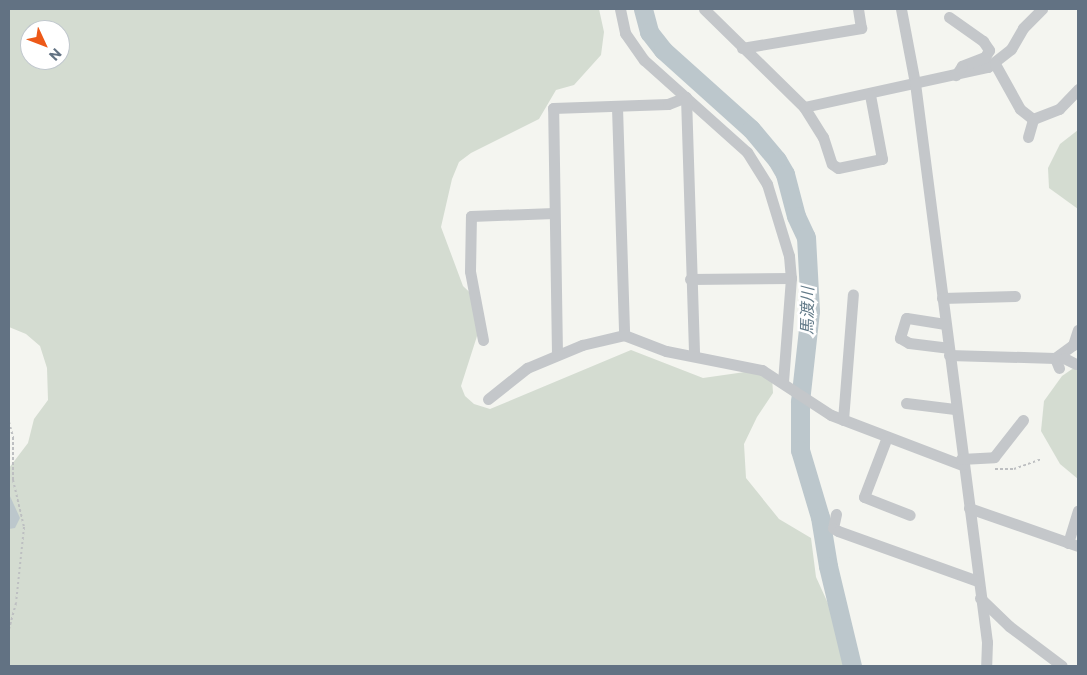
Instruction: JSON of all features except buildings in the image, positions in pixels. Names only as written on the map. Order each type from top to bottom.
[{"type":"street","points":[[620,9],[625,33],[644,60],[747,152],[759,169],[772,197],[789,256],[791,278],[783,382]]},
{"type":"street","points":[[704,9],[804,107],[823,137],[832,164],[838,168],[882,159],[870,95]]},
{"type":"street","points":[[742,48],[861,28],[858,9]]},
{"type":"street","points":[[902,9],[915,83],[955,409],[987,642],[986,666]]},
{"type":"street","points":[[804,107],[870,95],[994,64],[1011,49],[1023,28],[1042,9]]},
{"type":"street","points":[[950,18],[983,41],[989,50],[985,57],[962,66],[956,74]]},
{"type":"street","points":[[994,64],[1020,109],[1033,119]]},
{"type":"street","points":[[1033,119],[1059,108],[1078,89]]},
{"type":"street","points":[[557,354],[553,108],[668,104],[686,97]]},
{"type":"street","points":[[686,97],[690,279],[694,355]]},
{"type":"street","points":[[617,107],[624,335]]},
{"type":"street","points":[[1028,137],[1033,119]]},
{"type":"street","points":[[483,340],[470,271],[471,216],[554,213]]},
{"type":"street","points":[[690,279],[791,278]]},
{"type":"street","points":[[843,420],[853,294]]},
{"type":"street","points":[[942,298],[1015,296]]},
{"type":"street","points":[[946,324],[906,318],[900,338],[909,343],[948,352],[1057,363],[1064,358],[1076,364]]},
{"type":"street","points":[[1057,363],[1073,345],[1078,330]]},
{"type":"street","points":[[488,399],[528,368],[557,354],[624,335],[666,351],[745,364],[783,382],[843,420],[887,438],[962,462],[994,457],[1023,420]]},
{"type":"street","points":[[906,403],[955,409]]},
{"type":"street","points":[[887,438],[864,497],[910,515]]},
{"type":"street","points":[[969,508],[1073,545],[1078,511]]},
{"type":"street","points":[[836,514],[833,528],[838,531],[978,581]]},
{"type":"street","points":[[980,598],[1009,626],[1062,666]]},
{"type":"path","points":[[9,422],[13,437],[13,480],[24,527],[16,602],[9,630]]},
{"type":"path","points":[[988,468],[1005,471],[1041,459]]},
{"type":"shaded area","points":[[9,9],[599,9],[604,32],[601,55],[574,85],[556,90],[539,119],[471,153],[459,162],[452,179],[441,227],[463,286],[480,302],[478,333],[461,386],[465,396],[474,404],[490,409],[631,350],[703,378],[752,371],[772,376],[773,393],[757,417],[744,444],[746,478],[779,519],[811,538],[816,577],[831,610],[845,666],[9,666],[9,468],[28,443],[34,419],[48,400],[47,368],[40,346],[26,334],[9,327]]},
{"type":"shaded area","points":[[1078,130],[1078,209],[1049,188],[1048,168],[1060,144]]},
{"type":"shaded area","points":[[1078,365],[1078,479],[1060,464],[1041,431],[1044,401],[1062,376]]},
{"type":"shaded area","points":[[9,494],[20,518],[15,528],[9,529]]},
{"type":"waterway","name":"馬渡川","points":[[643,9],[649,32],[663,50],[751,129],[777,160],[785,174],[796,216],[806,237],[810,311],[800,402],[800,450],[820,517],[828,566],[852,666]]}]
